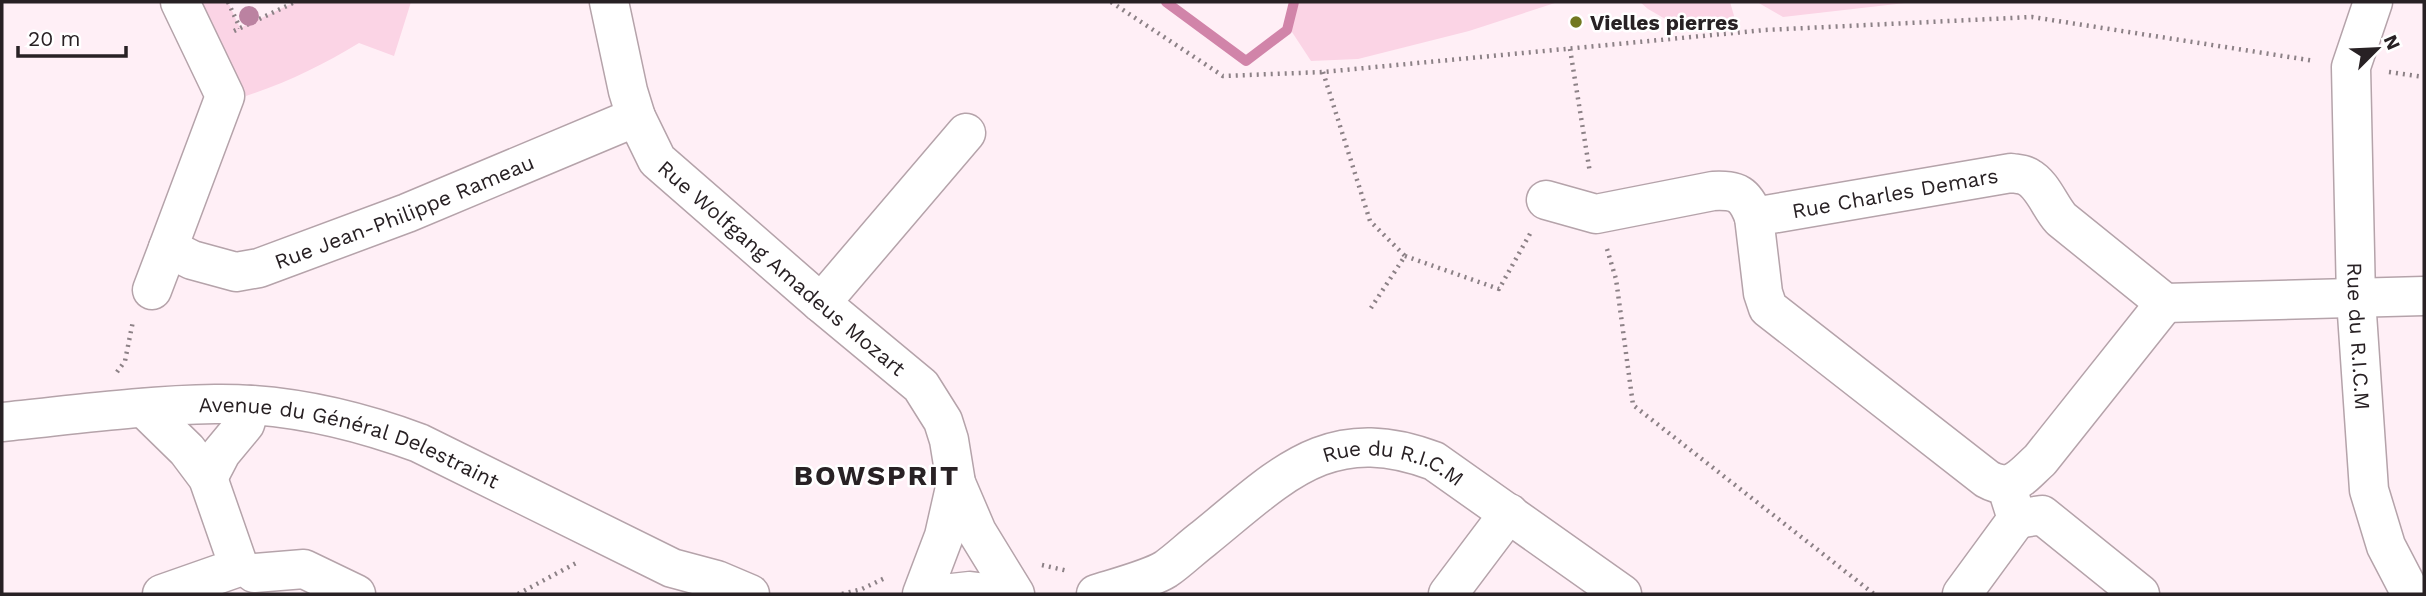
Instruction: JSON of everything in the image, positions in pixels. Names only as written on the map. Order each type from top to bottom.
[{"type":"street","points":[[152,290],[225,96],[180,2]]},
{"type":"street","name":"Rue Wolfgang Amadeus Mozart","points":[[609,2],[628,91],[636,117],[657,160],[921,386],[943,421],[956,483],[977,532],[1014,594]]},
{"type":"street","name":"Rue du R.I.C.M","points":[[2373,2],[2351,67],[2356,299],[2369,490],[2386,546],[2411,594]]},
{"type":"street","name":"Rue Jean-Philippe Rameau","points":[[168,248],[192,260],[236,272],[259,268],[407,213],[636,117]]},
{"type":"street","points":[[821,303],[966,133]]},
{"type":"street","name":"Rue Charles Demars","points":[[1754,217],[2011,173],[2028,176],[2061,219],[2165,303]]},
{"type":"street","points":[[1546,200],[1596,214],[1713,191],[1732,190],[1749,203],[1754,217],[1763,293],[1768,308],[1998,485],[2013,502],[2042,515],[2140,594]]},
{"type":"street","points":[[1962,594],[2013,502],[2019,480],[2040,460],[2165,303],[2424,296]]},
{"type":"street","name":"Avenue du Général Delestraint","points":[[2,422],[215,404],[251,405],[337,417],[419,443],[616,542],[684,581],[717,579],[750,594]]},
{"type":"street","points":[[208,478],[221,453],[244,424],[251,405]]},
{"type":"street","points":[[144,408],[187,450],[208,478],[253,578]]},
{"type":"street","name":"Rue du R.I.C.M","points":[[1083,583],[1157,582],[1271,485],[1302,464],[1324,453],[1341,449],[1384,447],[1434,461],[1622,594]]},
{"type":"street","name":"Rue Wolfgang Amadeus Mozart","points":[[907,584],[944,536],[956,483]]},
{"type":"street","points":[[1448,594],[1509,513]]},
{"type":"street","points":[[162,594],[304,569],[356,594]]},
{"type":"street","points":[[943,594],[970,591],[996,594]]},
{"type":"path","points":[[228,2],[240,28]]},
{"type":"path","points":[[202,47],[295,2]]},
{"type":"path","points":[[1111,2],[1223,76],[1323,72],[1765,30],[2032,17],[2424,77]]},
{"type":"path","points":[[1570,49],[1596,214],[1616,279],[1633,405],[1874,594]]},
{"type":"path","points":[[1323,72],[1370,221],[1405,256],[1499,289],[1521,254],[1546,200]]},
{"type":"path","points":[[1369,311],[1405,256]]},
{"type":"path","points":[[110,381],[125,361],[136,307],[152,290]]},
{"type":"path","points":[[518,594],[616,542]]},
{"type":"path","points":[[1032,560],[1083,583]]},
{"type":"path","points":[[842,594],[907,584]]},
{"type":"shaded area","points":[[198,2],[228,2],[240,28],[295,2],[411,2],[394,56],[359,43],[304,73],[246,96]]},
{"type":"shaded area","points":[[1296,2],[1558,2],[1469,31],[1358,59],[1311,61],[1290,29]]},
{"type":"shaded area","points":[[1640,2],[1730,2],[1737,26],[1686,31]]},
{"type":"shaded area","points":[[1757,2],[1914,2],[1783,17]]},
{"type":"waterway","points":[[1166,2],[1246,61],[1287,30],[1294,2]]},
{"type":"place","name":"Vielles pierres","points":[[1576,22]]},
{"type":"district","name":"BOWSPRIT","points":[[877,475]]}]
